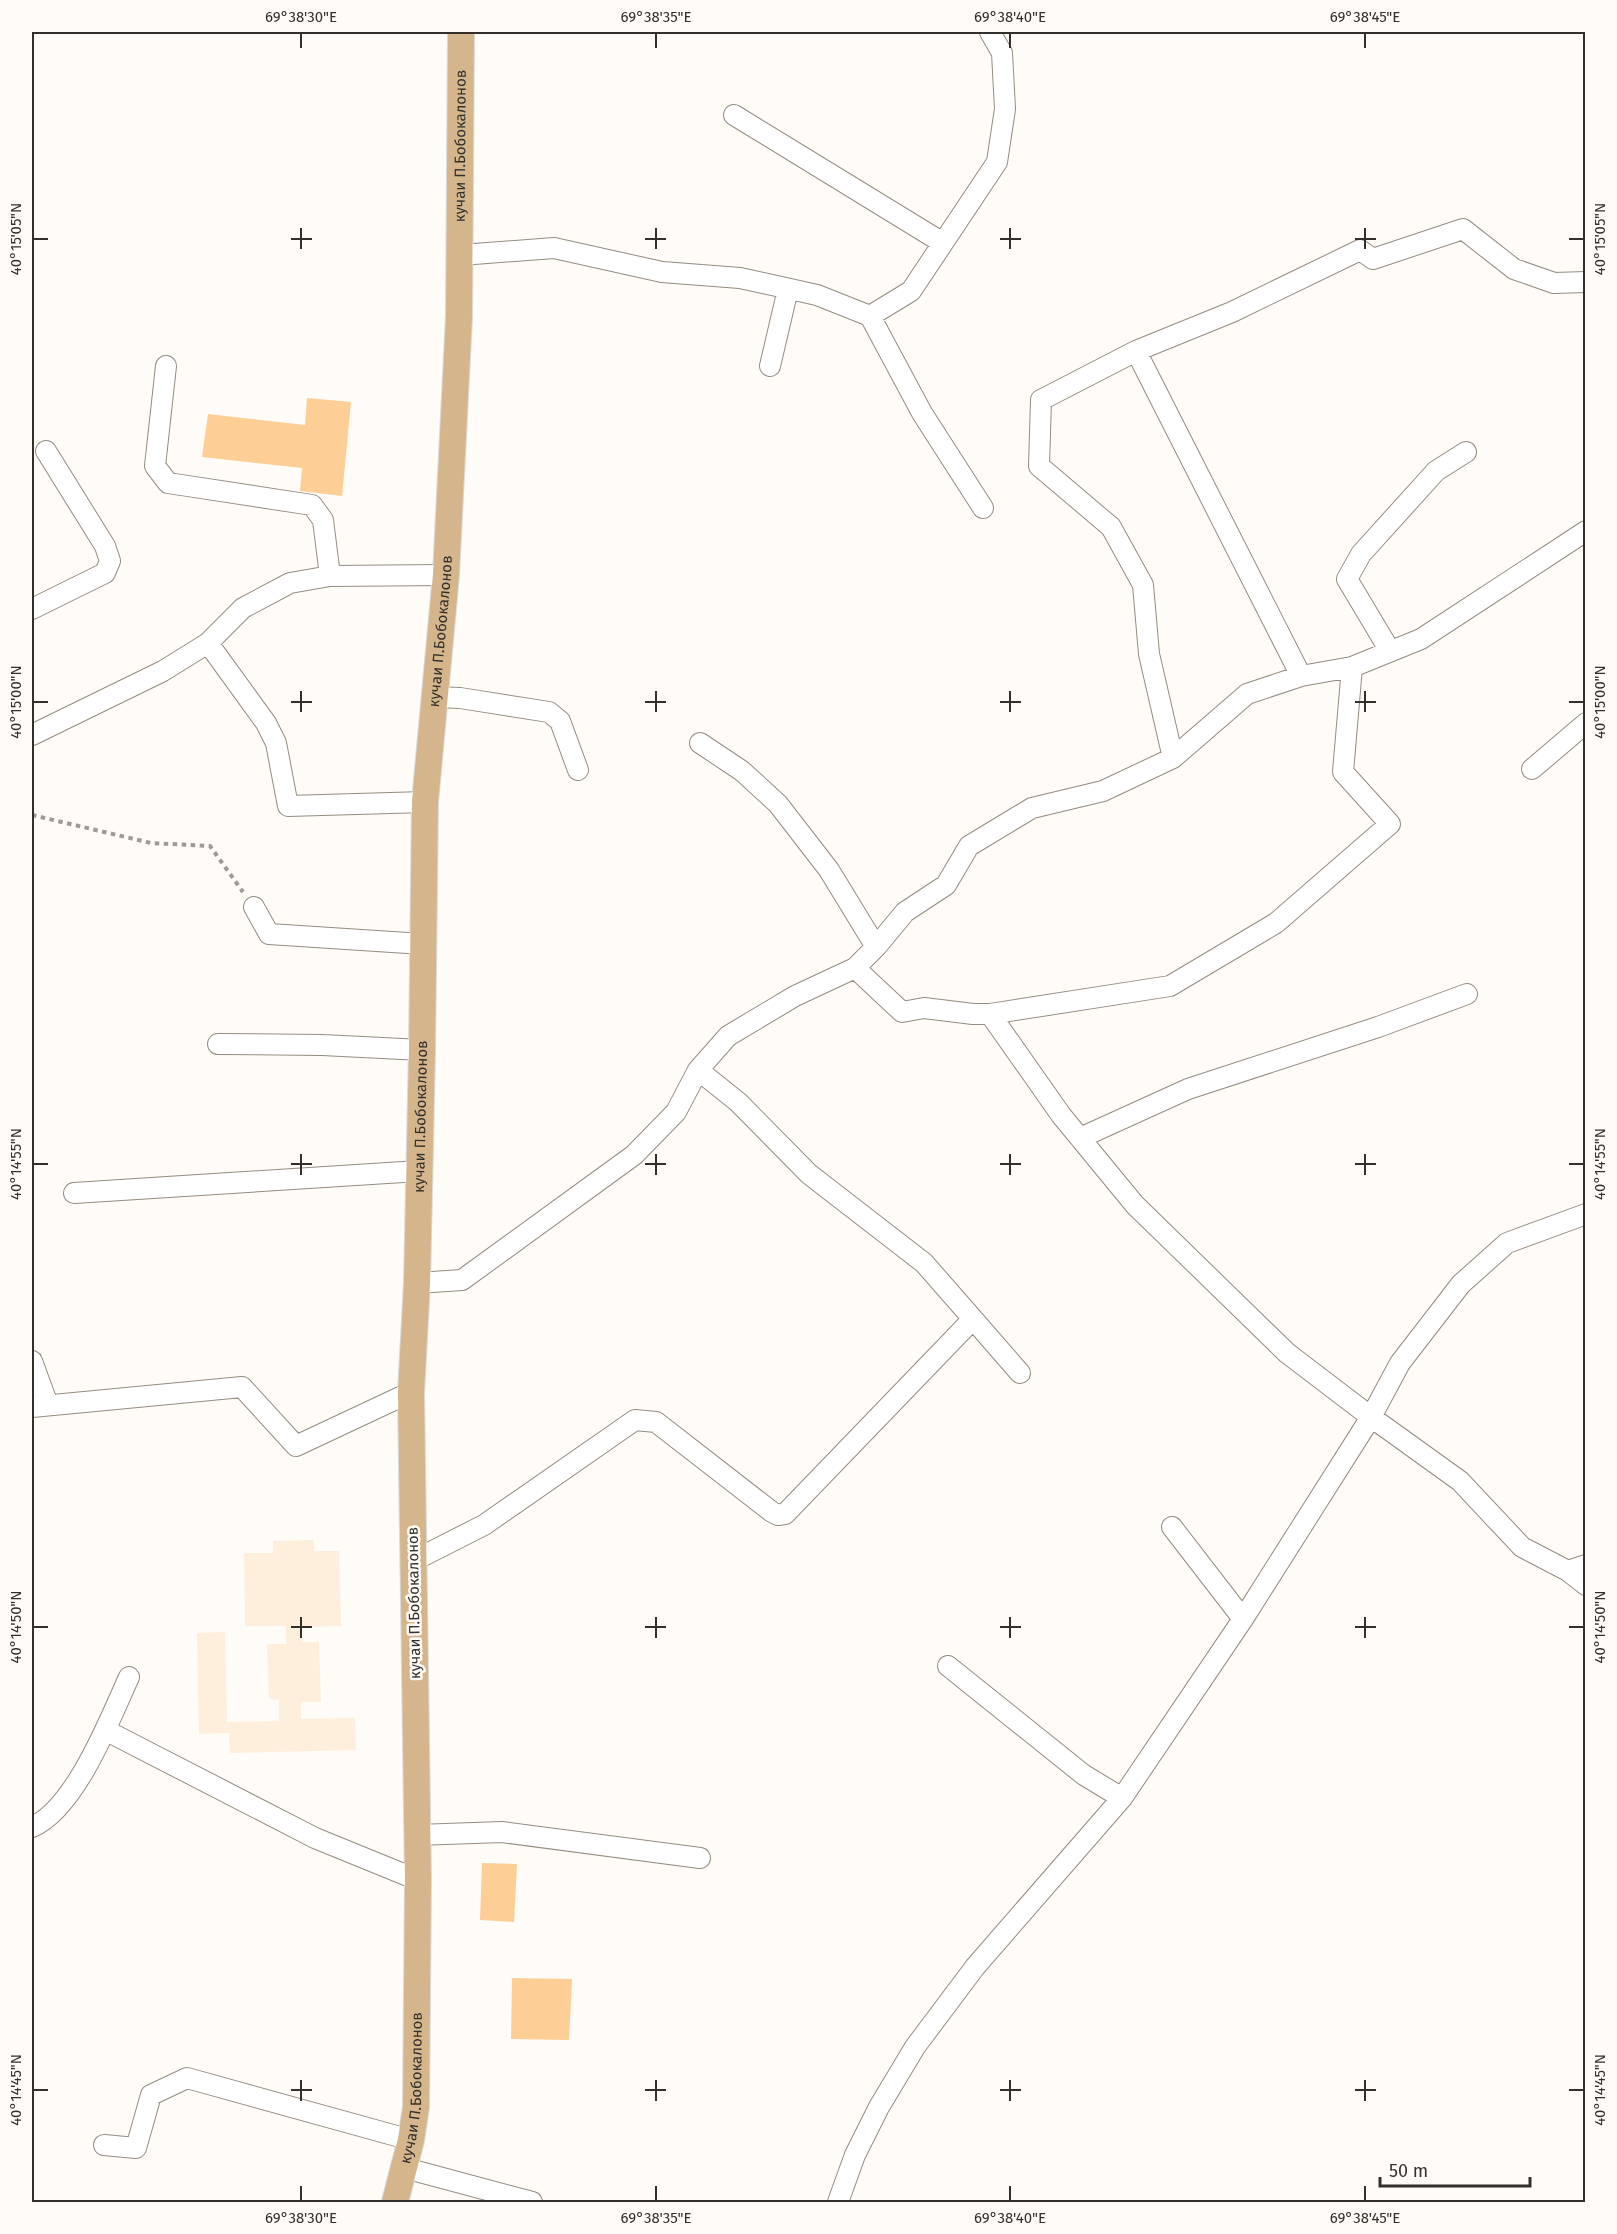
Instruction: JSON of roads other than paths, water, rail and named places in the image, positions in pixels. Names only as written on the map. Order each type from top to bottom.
[{"type":"main road","name":"кучаи П.Бобокалонов","points":[[395,2202],[405,2168],[416,2107],[418,1880],[411,1392],[417,1283],[425,802],[446,574],[461,255],[461,32]]},
{"type":"street","points":[[870,316],[911,291],[997,162],[1005,109],[1004,87],[1002,53],[990,32]]},
{"type":"street","points":[[734,115],[943,243]]},
{"type":"street","points":[[1173,758],[1149,654],[1143,585],[1111,526],[1039,466],[1041,400],[1136,351],[1232,312],[1360,250],[1373,259],[1463,229],[1514,269],[1554,283],[1586,282]]},
{"type":"street","points":[[461,255],[554,248],[662,272],[740,278],[817,295],[870,316],[922,412],[983,508]]},
{"type":"street","points":[[770,366],[788,289]]},
{"type":"street","points":[[1136,351],[1301,676]]},
{"type":"street","points":[[166,366],[155,466],[168,483],[312,505],[323,520],[330,576]]},
{"type":"street","points":[[32,609],[105,573],[110,561],[105,546],[46,451]]},
{"type":"street","points":[[1390,651],[1347,579],[1361,554],[1436,471],[1466,452]]},
{"type":"street","points":[[417,1283],[462,1280],[634,1155],[676,1112],[698,1070],[728,1036],[795,996],[855,968],[905,912],[946,885],[969,846],[1032,808],[1103,792],[1173,758],[1247,694],[1301,676],[1352,666],[1421,639],[1586,531]]},
{"type":"street","points":[[32,735],[163,670],[208,643],[243,608],[290,583],[330,576],[446,574]]},
{"type":"street","points":[[208,643],[266,723],[276,744],[288,807],[425,802]]},
{"type":"street","points":[[855,968],[902,1012],[924,1008],[990,1014],[1170,986],[1276,923],[1390,824],[1343,772],[1352,666]]},
{"type":"street","points":[[435,697],[460,698],[549,712],[560,722],[578,770]]},
{"type":"street","points":[[1532,770],[1586,723]]},
{"type":"street","points":[[700,743],[742,771],[778,804],[829,870],[876,947]]},
{"type":"street","points":[[254,908],[269,934],[423,944]]},
{"type":"street","points":[[1080,1138],[1188,1089],[1378,1027],[1467,994]]},
{"type":"street","points":[[990,1014],[1061,1115],[1135,1205],[1287,1353],[1460,1481],[1522,1547],[1577,1568],[1586,1585]]},
{"type":"street","points":[[218,1044],[422,1050]]},
{"type":"street","points":[[698,1070],[738,1102],[808,1174],[924,1263],[1020,1373]]},
{"type":"street","points":[[74,1193],[419,1171]]},
{"type":"street","points":[[838,2202],[855,2155],[879,2107],[915,2047],[975,1966],[1122,1798],[1243,1619],[1371,1417],[1400,1363],[1461,1284],[1507,1243],[1586,1214]]},
{"type":"street","points":[[413,1561],[484,1525],[635,1420],[656,1422],[772,1512],[778,1515],[784,1514],[973,1319]]},
{"type":"street","points":[[32,1361],[40,1406],[242,1387],[296,1446],[411,1392]]},
{"type":"street","points":[[1172,1527],[1243,1619]]},
{"type":"street","points":[[948,1666],[1084,1775],[1122,1798]]},
{"type":"street","points":[[32,1827],[43,1822],[68,1796],[105,1730],[129,1677]]},
{"type":"street","points":[[105,1730],[315,1838],[418,1880]]},
{"type":"street","points":[[417,1835],[502,1832],[700,1858]]},
{"type":"street","points":[[104,2145],[136,2148],[151,2095],[187,2078],[411,2140]]},
{"type":"street","points":[[405,2168],[532,2202]]}]
